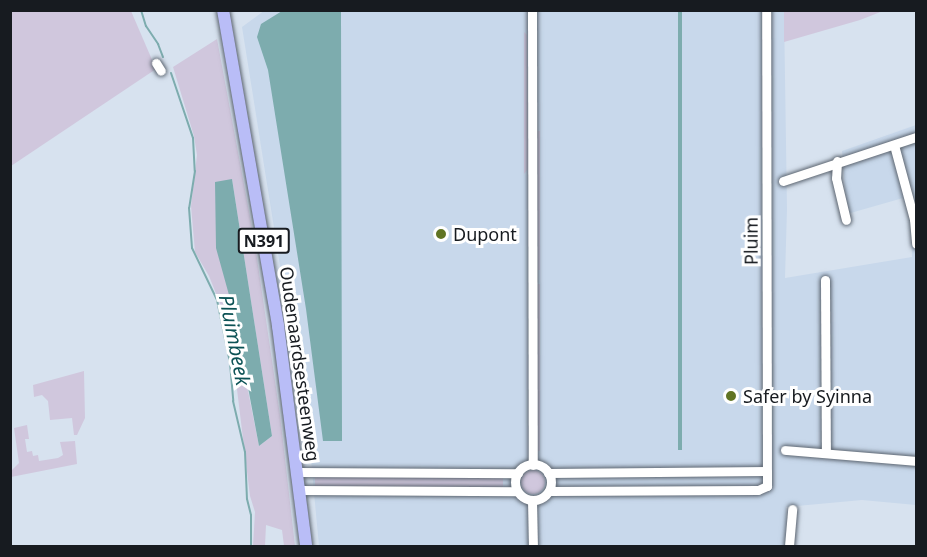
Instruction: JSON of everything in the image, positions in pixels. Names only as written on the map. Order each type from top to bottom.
[{"type":"main road","name":"Oudenaardsesteenweg","points":[[223,10],[278,326],[306,546]]},
{"type":"street","points":[[532,10],[533,465]]},
{"type":"street","name":"Pluim","points":[[766,10],[767,471]]},
{"type":"street","points":[[783,181],[916,136]]},
{"type":"street","points":[[894,145],[914,219],[916,244]]},
{"type":"street","points":[[837,161],[836,178],[846,220]]},
{"type":"street","points":[[825,280],[826,453]]},
{"type":"street","points":[[785,450],[916,461]]},
{"type":"street","points":[[297,472],[518,473],[533,465],[539,465],[548,473],[549,491],[542,498],[532,500],[524,498],[517,491],[515,482],[518,473]]},
{"type":"street","points":[[548,473],[753,473],[767,471],[767,486],[758,490],[549,491]]},
{"type":"street","points":[[299,490],[517,491]]},
{"type":"street","points":[[532,500],[533,546]]},
{"type":"street","points":[[789,546],[792,509]]},
{"type":"shaded area","points":[[265,10],[784,11],[787,209],[785,278],[912,257],[911,221],[903,198],[847,214],[842,151],[916,125],[916,505],[862,500],[786,507],[787,545],[779,546],[319,546],[311,460],[242,27]]},
{"type":"shaded area","points":[[678,10],[682,10],[682,450],[678,450]]},
{"type":"shaded area","points":[[11,11],[131,11],[156,69],[11,166]]},
{"type":"shaded area","points":[[282,11],[341,11],[342,441],[323,441],[306,309],[268,70],[257,37],[261,24]]},
{"type":"shaded area","points":[[784,11],[883,11],[860,20],[784,42]]},
{"type":"shaded area","points":[[524,32],[527,35],[528,169],[524,174]]},
{"type":"shaded area","points":[[217,39],[254,238],[280,415],[295,546],[284,546],[282,530],[266,525],[265,546],[253,546],[255,512],[250,496],[235,373],[221,306],[209,276],[195,252],[191,206],[197,155],[194,136],[173,67]],"holes":[[[232,179],[272,436],[259,446],[229,296]]]},
{"type":"shaded area","points":[[534,131],[540,131],[540,270],[534,270]]},
{"type":"shaded area","points":[[232,179],[272,436],[259,446],[234,313],[216,248],[215,182]]},
{"type":"shaded area","points":[[534,284],[540,284],[540,451],[534,451]]},
{"type":"shaded area","points":[[84,371],[85,418],[77,435],[74,435],[72,418],[50,420],[48,401],[42,395],[34,397],[33,385]]},
{"type":"shaded area","points":[[27,425],[29,439],[25,439],[27,452],[32,451],[33,456],[38,455],[39,461],[58,458],[63,455],[60,442],[75,441],[77,464],[11,477],[11,471],[19,463],[14,428]]},
{"type":"shaded area","points":[[533,470],[538,471],[544,477],[544,487],[538,493],[533,494],[528,493],[522,487],[521,482],[522,477],[528,471]]},
{"type":"shaded area","points":[[315,477],[503,477],[503,488],[315,488]]},
{"type":"waterway","name":"Pluimbeek","points":[[141,10],[146,26],[158,44],[163,57]]},
{"type":"waterway","name":"Pluimbeek","points":[[171,73],[193,138],[195,171],[189,208],[192,248],[217,300],[230,363],[233,401],[245,452],[247,499],[251,515],[251,546]]},
{"type":"place","name":"Dupont","points":[[441,234]]},
{"type":"place","name":"Safer by Syinna","points":[[731,396]]}]
